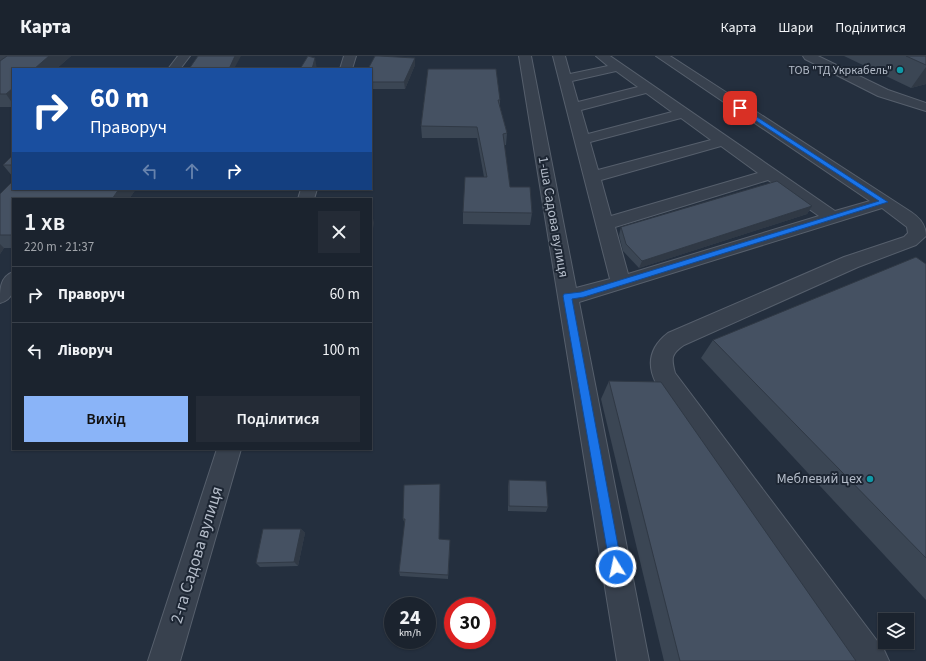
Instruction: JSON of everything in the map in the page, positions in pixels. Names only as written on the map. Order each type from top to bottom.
[{"type":"street","points":[[175,68],[184,56]]},
{"type":"street","points":[[346,68],[350,56]]},
{"type":"street","name":"1-ша Садова вулиця","points":[[525,56],[633,661]]},
{"type":"street","points":[[559,56],[621,283]]},
{"type":"street","points":[[602,56],[833,218]]},
{"type":"street","points":[[662,56],[905,216],[915,224],[917,229],[916,236],[910,241],[886,248],[676,339],[666,346],[660,359],[664,376],[873,661]]},
{"type":"street","points":[[809,56],[883,93],[926,107]]},
{"type":"street","points":[[565,79],[619,68]]},
{"type":"street","points":[[573,108],[648,88]]},
{"type":"street","points":[[582,140],[684,113]]},
{"type":"street","points":[[592,177],[723,141]]},
{"type":"street","points":[[605,224],[770,174]]},
{"type":"street","points":[[567,296],[581,295],[884,202]]},
{"type":"street","points":[[886,248],[906,261]]},
{"type":"street","points":[[0,296],[12,280]]},
{"type":"street","name":"2-га Садова вулиця","points":[[164,661],[229,450]]},
{"type":"building","points":[[7,56],[49,56],[35,68],[12,68],[12,89],[6,94],[0,94],[0,61]]},
{"type":"building","points":[[198,56],[235,56],[229,68],[190,68]]},
{"type":"building","points":[[308,56],[315,58],[312,68],[301,68]]},
{"type":"building","points":[[375,56],[415,58],[404,82],[372,82],[372,68],[369,68]]},
{"type":"building","points":[[906,56],[926,56],[926,65]]},
{"type":"building","points":[[428,69],[496,69],[500,100],[498,100],[507,133],[503,134],[510,187],[530,187],[532,213],[463,212],[465,177],[487,177],[477,127],[421,126]]},
{"type":"building","points":[[12,156],[12,165],[3,165]]},
{"type":"building","points":[[777,181],[812,206],[642,261],[626,244],[621,227]]},
{"type":"building","points":[[12,182],[12,190],[118,190],[113,198],[12,198],[12,235],[0,235],[0,194]]},
{"type":"building","name":"Меблевий цех","points":[[916,257],[926,264],[926,558],[713,340]]},
{"type":"building","points":[[609,381],[661,382],[856,661],[680,661]]},
{"type":"building","points":[[509,480],[546,481],[548,507],[509,506]]},
{"type":"building","points":[[440,484],[439,539],[450,540],[448,575],[399,572],[405,519],[403,519],[404,485]]},
{"type":"building","points":[[263,529],[301,529],[294,562],[256,563]]},
{"type":"place","name":"ТОВ \"ТД Укркабель\"","points":[[900,70]]},
{"type":"place","name":"Меблевий цех","points":[[870,479]]},
{"type":"route","points":[[616,567],[567,296],[581,295],[884,202],[740,108]]}]
